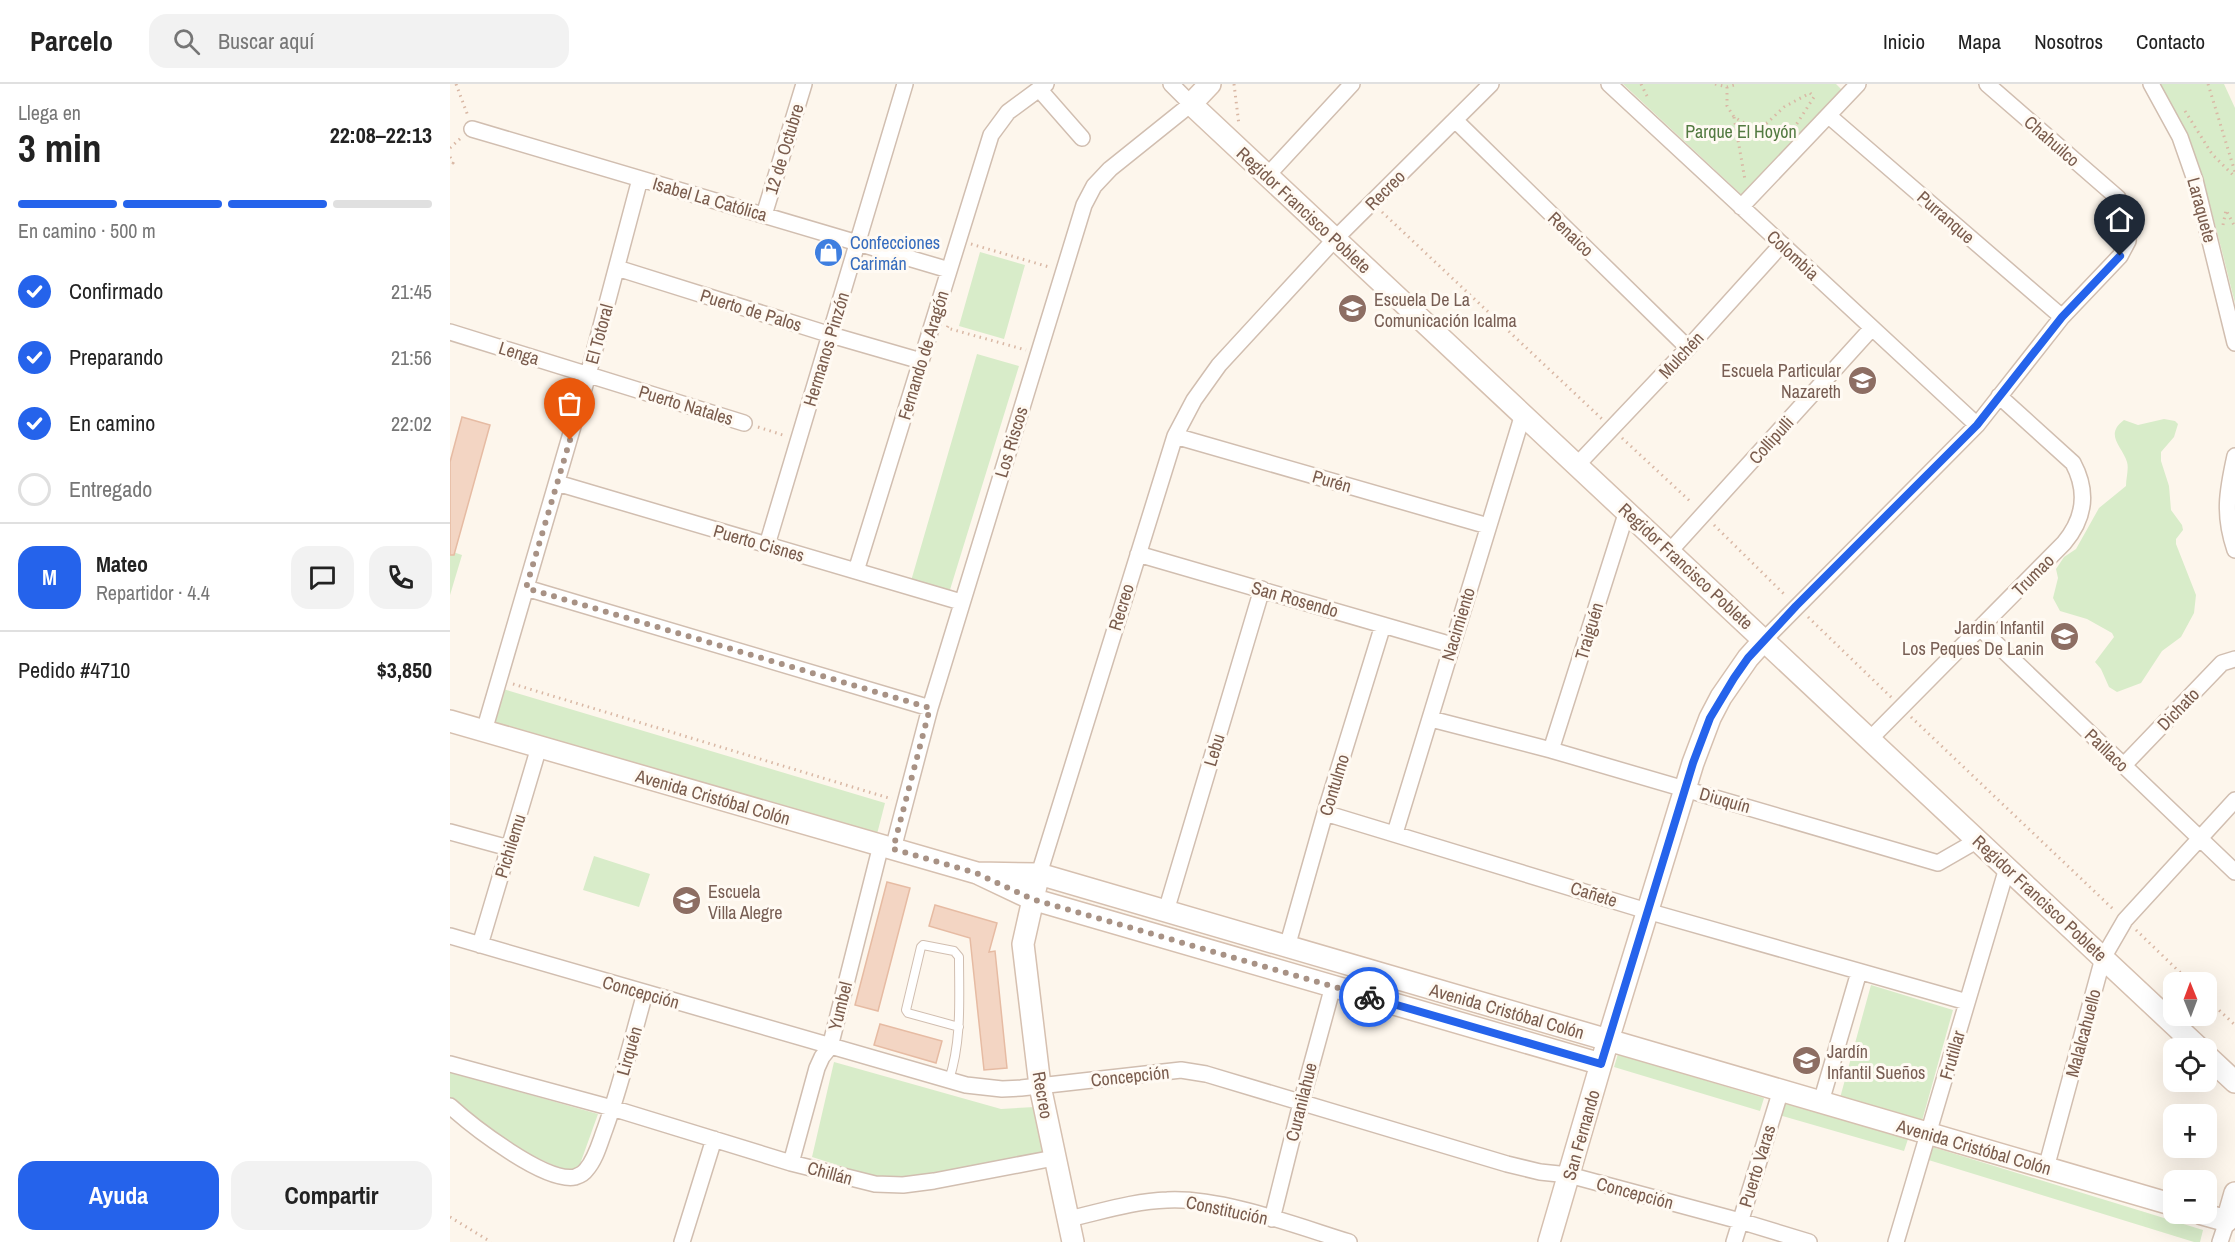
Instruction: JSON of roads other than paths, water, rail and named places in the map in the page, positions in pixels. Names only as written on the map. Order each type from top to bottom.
[{"type":"street","name":"12 de Octubre","points":[[764,215],[804,84]]},
{"type":"street","name":"Hermanos Pinzón","points":[[767,545],[905,84]]},
{"type":"street","name":"Regidor Francisco Poblete","points":[[1171,84],[2188,1038]]},
{"type":"street","name":"Los Riscos","points":[[887,847],[905,802],[961,602],[1084,206],[1094,186],[1110,169],[1191,104],[1210,84]]},
{"type":"street","points":[[1267,176],[1352,84]]},
{"type":"street","name":"Recreo","points":[[1073,1242],[1040,1086],[1023,944],[1039,874],[1175,436],[1194,400],[1219,365],[1335,239],[1491,84]]},
{"type":"street","name":"Colombia","points":[[1609,84],[1977,425]]},
{"type":"street","points":[[1742,207],[1858,84]]},
{"type":"street","name":"Chahuilco","points":[[1987,84],[2118,198]]},
{"type":"street","name":"Laraquete","points":[[2151,84],[2180,137],[2195,180],[2235,342]]},
{"type":"street","name":"Fernando de Aragón","points":[[856,571],[991,135],[1008,112],[1043,87],[1082,138]]},
{"type":"street","name":"Purranque","points":[[1829,116],[2062,317]]},
{"type":"street","name":"Renaico","points":[[1455,120],[1688,348]]},
{"type":"street","name":"Isabel La Católica","points":[[472,129],[949,270]]},
{"type":"street","name":"El Totoral","points":[[484,731],[588,375],[640,179]]},
{"type":"street","name":"San Fernando","points":[[1549,1242],[1684,789],[1715,708],[1734,678],[1765,639],[1977,425],[2062,317],[2124,249],[2130,225],[2124,206],[2118,198]]},
{"type":"street","name":"Mulchén","points":[[1577,465],[1688,348],[1782,244]]},
{"type":"street","name":"Puerto de Palos","points":[[617,268],[921,361]]},
{"type":"street","name":"Collipulli","points":[[1670,551],[1872,328]]},
{"type":"street","name":"Lenga","points":[[450,332],[588,375]]},
{"type":"street","name":"Puerto Natales","points":[[588,375],[744,423]]},
{"type":"street","name":"Trumao","points":[[1870,739],[2072,534],[2082,510],[2083,498],[2079,474],[2073,463],[1999,396]]},
{"type":"street","name":"Nacimiento","points":[[1395,833],[1523,414]]},
{"type":"street","name":"Purén","points":[[1175,436],[1488,526]]},
{"type":"street","points":[[2235,456],[2226,507],[2227,522],[2235,550]]},
{"type":"street","name":"Puerto Cisnes","points":[[557,483],[961,602]]},
{"type":"street","name":"Traiguén","points":[[1551,750],[1627,511]]},
{"type":"street","name":"San Rosendo","points":[[1138,554],[1452,645]]},
{"type":"street","points":[[526,588],[930,708]]},
{"type":"street","name":"Lebu","points":[[1166,911],[1262,589]]},
{"type":"street","name":"Contulmo","points":[[1287,946],[1383,625]]},
{"type":"street","name":"Paillaco","points":[[1980,628],[2235,872]]},
{"type":"street","name":"Dichato","points":[[2124,765],[2222,663],[2235,659]]},
{"type":"street","name":"Diuquín","points":[[1431,719],[1551,750],[1938,863],[1978,840]]},
{"type":"street","name":"Avenida Cristóbal Colón","points":[[450,721],[976,873],[1032,899],[1601,1064]]},
{"type":"street","name":"Pichilemu","points":[[480,945],[539,747]]},
{"type":"street","name":"Malalcahuello","points":[[2046,1168],[2103,958],[2125,920],[2235,800]]},
{"type":"street","name":"Cañete","points":[[1325,813],[1647,911],[1967,1002]]},
{"type":"street","points":[[450,832],[509,848]]},
{"type":"street","name":"Yumbel","points":[[791,1163],[817,1068],[830,1047],[887,847]]},
{"type":"street","name":"Frutillar","points":[[1896,1242],[2007,868]]},
{"type":"street","name":"Avenida Cristóbal Colón","points":[[976,873],[1039,874],[2163,1202]]},
{"type":"street","name":"Concepción","points":[[450,936],[949,1081],[993,1089],[1021,1089],[1181,1070],[1206,1074],[1507,1164],[1539,1172],[1569,1175],[1809,1242]]},
{"type":"street","points":[[1821,1102],[1859,972]]},
{"type":"street","name":"Curanilahue","points":[[1272,1219],[1300,1103],[1333,986]]},
{"type":"street","name":"Lirquén","points":[[612,1108],[645,993]]},
{"type":"street","name":"Chillán","points":[[450,1064],[612,1108],[791,1163],[875,1184],[903,1185],[934,1181],[1054,1158]]},
{"type":"street","points":[[2217,1065],[2235,1082]]},
{"type":"street","name":"Puerto Varas","points":[[1734,1242],[1780,1090]]},
{"type":"street","points":[[450,1106],[512,1153],[562,1176],[574,1177],[586,1172],[597,1151],[612,1108]]},
{"type":"street","points":[[682,1242],[714,1139]]},
{"type":"street","points":[[2220,1242],[2235,1193]]},
{"type":"street","name":"Constitución","points":[[1068,1219],[1151,1201],[1205,1202],[1349,1242]]},
{"type":"street","points":[[2217,1218],[2227,1221]]},
{"type":"lane","points":[[949,1081],[956,1058],[959,1027],[959,957],[954,951],[924,945],[921,947],[906,1010],[908,1014],[959,1027]]},
{"type":"place","name":"Confecciones Carimán","points":[[829,252]]},
{"type":"place","name":"Escuela De La Comunicación Icalma","points":[[1353,309]]},
{"type":"place","name":"Escuela Particular Nazareth","points":[[1862,380]]},
{"type":"place","name":"Jardin Infantil Los Peques De Lanin","points":[[2065,637]]},
{"type":"place","name":"Escuela Villa Alegre","points":[[687,901]]},
{"type":"place","name":"Jardín Infantil Sueños","points":[[1806,1061]]},
{"type":"park label","name":"Parque El Hoyón","points":[[1741,131]]}]
